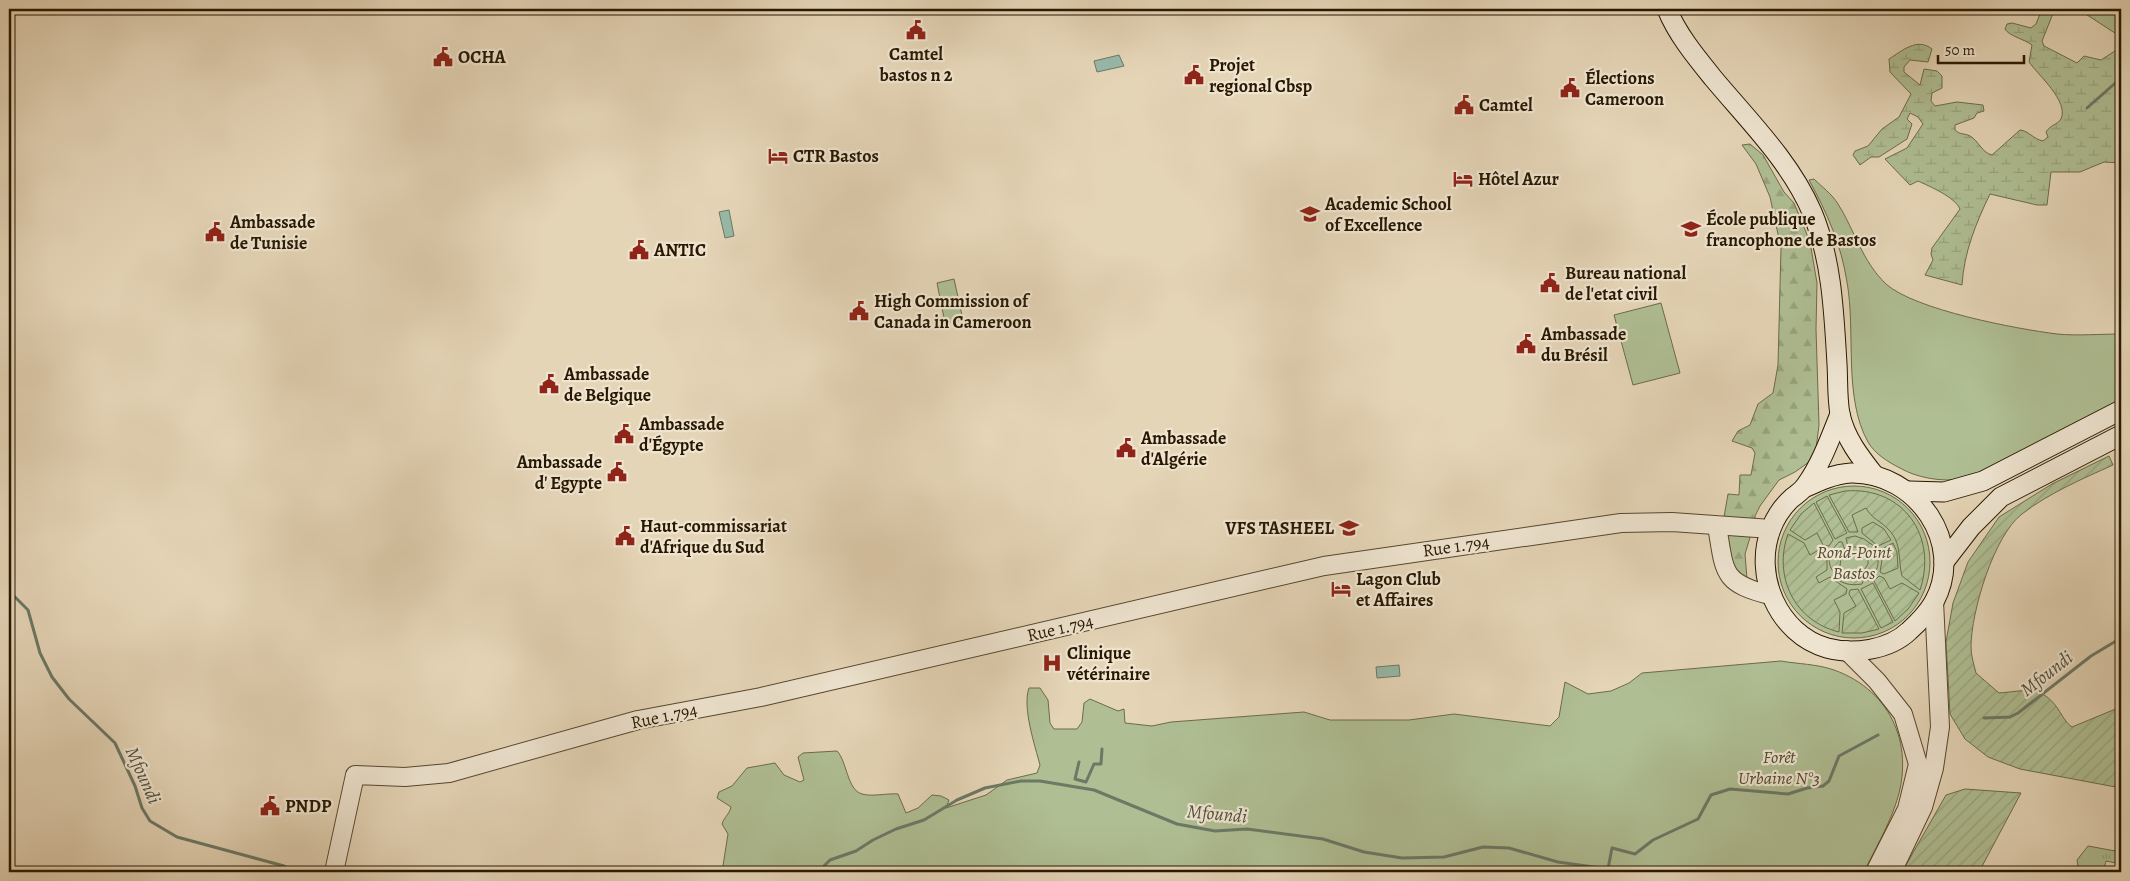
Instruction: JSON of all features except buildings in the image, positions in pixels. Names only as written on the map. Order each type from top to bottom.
[{"type":"main road","points":[[1668,9],[1672,21],[1699,61],[1782,162],[1812,211],[1822,241],[1829,272],[1834,315],[1840,414],[1852,446],[1875,476]]},
{"type":"main road","points":[[1909,491],[1944,492],[1982,480],[2121,410]]},
{"type":"main road","points":[[1804,488],[1817,469],[1840,414]]},
{"type":"main road","points":[[1944,562],[1971,527],[2001,497],[2121,436]]},
{"type":"main road","points":[[1850,473],[1875,476],[1909,491],[1933,519],[1941,540],[1944,562],[1941,582],[1934,602],[1922,619],[1907,634],[1888,644],[1868,650],[1827,648],[1808,639],[1793,627],[1780,612],[1770,595],[1765,565],[1765,550],[1771,528],[1790,499],[1804,488],[1826,478],[1850,473]]},
{"type":"street","name":"Rue 1.794","points":[[334,872],[355,775],[405,778],[449,773],[638,720],[770,694],[1324,566],[1621,523],[1672,522],[1771,528]]},
{"type":"street","points":[[1717,526],[1722,553],[1731,579],[1746,589],[1770,595]]},
{"type":"street","points":[[1892,872],[1923,807],[1934,768],[1940,727],[1934,602]]},
{"type":"street","points":[[1846,650],[1877,681],[1903,714],[1918,764],[1906,809],[1875,872]]},
{"type":"green space","points":[[2042,9],[2054,11],[2042,41],[2044,46],[2077,63],[2084,56],[2101,60],[2121,47],[2121,163],[2104,162],[2080,172],[2051,172],[2047,205],[2037,205],[1990,194],[1972,238],[1965,261],[1962,285],[1925,275],[1933,260],[1932,248],[1960,209],[1953,200],[1929,186],[1918,181],[1910,185],[1885,159],[1907,148],[1923,124],[1918,117],[1910,113],[1907,119],[1912,124],[1907,139],[1879,157],[1871,157],[1860,165],[1853,155],[1855,151],[1868,146],[1882,129],[1899,117],[1911,94],[1890,72],[1889,59],[1910,46],[1921,44],[1932,49],[1928,62],[1910,60],[1904,67],[1904,72],[1920,85],[1924,69],[1937,71],[1942,76],[1942,88],[1932,93],[1931,101],[1935,106],[1957,102],[1983,105],[1984,111],[1977,113],[1974,118],[1955,125],[1955,130],[1973,138],[1988,154],[1992,155],[2020,130],[2043,141],[2048,137],[2046,132],[2061,119],[2061,104],[2057,96],[2029,62],[2032,45],[2010,34],[2005,29],[2007,24],[2012,23],[2031,28],[2036,24]]},
{"type":"green space","points":[[2078,9],[2121,9],[2121,37]]},
{"type":"green space","points":[[1750,144],[1763,155],[1784,192],[1794,203],[1810,242],[1817,283],[1816,329],[1819,425],[1816,449],[1809,462],[1779,480],[1760,506],[1755,516],[1755,523],[1724,517],[1728,494],[1739,495],[1740,475],[1751,475],[1755,453],[1752,448],[1732,441],[1738,431],[1750,425],[1758,404],[1773,393],[1778,365],[1781,248],[1770,197],[1756,164],[1742,145]]},
{"type":"green space","points":[[1814,179],[1838,204],[1871,266],[1886,284],[1900,293],[1942,310],[2017,328],[2065,335],[2121,334],[2121,401],[1976,475],[1962,479],[1946,480],[1922,477],[1882,457],[1868,442],[1860,424],[1855,405],[1847,282],[1841,255],[1832,229],[1809,180]]},
{"type":"green space","points":[[954,279],[963,320],[945,323],[937,283]]},
{"type":"green space","points":[[1661,303],[1680,373],[1633,385],[1614,315]]},
{"type":"green space","points":[[2109,456],[2113,465],[2043,499],[2022,514],[2012,524],[2002,539],[1986,575],[1975,614],[1971,647],[1976,673],[1999,693],[2039,692],[2052,701],[2072,727],[2118,708],[2121,709],[2121,788],[2020,769],[1988,757],[1965,739],[1950,714],[1946,642],[1953,603],[1968,562],[1999,517],[2052,484]]},
{"type":"green space","name":"Rond-Point Bastos","points":[[1854,486],[1883,492],[1896,499],[1907,509],[1917,520],[1924,533],[1930,562],[1924,591],[1917,604],[1907,615],[1896,625],[1883,632],[1854,638],[1825,632],[1812,625],[1801,615],[1791,604],[1784,591],[1778,562],[1784,533],[1791,520],[1801,509],[1812,499],[1825,492]]},
{"type":"green space","points":[[1845,491],[1866,492],[1884,497],[1899,506],[1911,518],[1919,534],[1924,551],[1924,570],[1920,590],[1902,576],[1898,546],[1893,535],[1866,508],[1852,515],[1858,532],[1849,532],[1829,495]]},
{"type":"green space","points":[[1827,496],[1847,533],[1835,539],[1816,502]]},
{"type":"green space","points":[[1814,503],[1833,540],[1829,546],[1823,545],[1817,533],[1805,540],[1790,530],[1801,514]]},
{"type":"green space","points":[[1873,522],[1884,529],[1891,540],[1878,546],[1862,533],[1862,528]]},
{"type":"green space","points":[[1726,530],[1752,531],[1745,554],[1747,579],[1733,569]]},
{"type":"green space","points":[[1788,534],[1804,543],[1810,555],[1822,548],[1827,551],[1827,570],[1816,577],[1819,583],[1830,577],[1847,589],[1846,594],[1834,600],[1840,612],[1839,632],[1823,626],[1810,618],[1791,595],[1783,565]]},
{"type":"green space","points":[[1855,536],[1864,539],[1874,546],[1873,550],[1867,553],[1859,547],[1848,547],[1846,538]]},
{"type":"green space","points":[[1839,542],[1842,542],[1845,550],[1841,557],[1840,566],[1832,570],[1829,563],[1830,555]]},
{"type":"green space","points":[[1893,543],[1897,552],[1898,568],[1884,574],[1880,572],[1882,560],[1880,550]]},
{"type":"green space","points":[[1876,552],[1878,559],[1877,568],[1874,575],[1868,581],[1863,572],[1868,564],[1868,556]]},
{"type":"green space","points":[[1842,569],[1850,574],[1859,575],[1863,581],[1862,584],[1854,585],[1843,582],[1833,575]]},
{"type":"green space","points":[[1879,576],[1884,578],[1890,589],[1902,583],[1919,593],[1908,609],[1895,621],[1874,581]]},
{"type":"green space","points":[[1873,583],[1893,622],[1881,628],[1861,589]]},
{"type":"green space","points":[[1858,589],[1879,629],[1862,633],[1842,633],[1844,613],[1856,606],[1849,594],[1850,590]]},
{"type":"green space","name":"Forêt Urbaine N°3","points":[[1781,661],[1828,668],[1854,680],[1871,692],[1885,707],[1894,724],[1900,743],[1903,764],[1901,785],[1892,815],[1864,872],[722,872],[728,834],[722,824],[731,807],[717,798],[719,792],[732,786],[747,768],[775,763],[784,775],[800,782],[804,780],[798,757],[803,753],[837,751],[853,787],[857,791],[862,794],[871,795],[898,794],[906,813],[918,808],[932,795],[941,796],[949,800],[946,808],[986,795],[1007,780],[1037,773],[1040,765],[1028,716],[1027,696],[1029,688],[1040,688],[1048,700],[1050,723],[1054,729],[1077,729],[1082,722],[1084,703],[1090,699],[1118,711],[1124,709],[1125,723],[1152,726],[1171,722],[1304,712],[1330,720],[1409,720],[1454,714],[1550,726],[1559,717],[1565,682],[1588,694],[1611,691],[1629,683],[1642,673]]},
{"type":"green space","points":[[1965,789],[2021,793],[1979,872],[1902,872],[1946,795]]},
{"type":"green space","points":[[2088,846],[2121,852],[2121,864],[2106,861],[2103,872],[2078,866],[2077,860]]},
{"type":"shaded area","points":[[1119,55],[1124,66],[1097,72],[1094,61]]},
{"type":"shaded area","points":[[729,210],[734,236],[725,238],[719,212]]},
{"type":"shaded area","points":[[1399,665],[1400,676],[1377,678],[1376,667]]},
{"type":"waterway","points":[[2087,108],[2121,78]]},
{"type":"waterway","name":"Mfoundi","points":[[9,591],[28,610],[40,653],[52,677],[69,699],[115,743],[135,786],[142,808],[150,821],[177,837],[284,866],[296,872]]},
{"type":"waterway","name":"Mfoundi","points":[[1984,718],[2010,717],[2018,713],[2091,656],[2121,638]]},
{"type":"waterway","points":[[1608,869],[1612,848],[1635,854],[1653,840],[1698,819],[1711,795],[1730,789],[1788,794],[1807,788],[1823,786],[1829,781],[1839,756],[1878,735]]},
{"type":"waterway","points":[[1079,762],[1075,779],[1086,782],[1094,764],[1101,764],[1102,749]]},
{"type":"waterway","name":"Mfoundi","points":[[818,872],[830,860],[856,851],[896,829],[924,820],[957,800],[985,788],[1021,781],[1040,781],[1094,790],[1177,824],[1215,831],[1247,829],[1323,839],[1364,852],[1402,858],[1444,857],[1483,847],[1509,848],[1558,862],[1608,869],[1626,868],[1641,872]]},
{"type":"place","name":"Camtel bastos n 2","points":[[916,30]]},
{"type":"place","name":"OCHA","points":[[443,57]]},
{"type":"place","name":"Projet regional Cbsp","points":[[1194,75]]},
{"type":"place","name":"Élections Cameroon","points":[[1570,88]]},
{"type":"place","name":"Camtel","points":[[1464,105]]},
{"type":"place","name":"CTR Bastos","points":[[778,156]]},
{"type":"place","name":"Hôtel Azur","points":[[1463,179]]},
{"type":"place","name":"Academic School of Excellence","points":[[1310,214]]},
{"type":"place","name":"École publique francophone de Bastos","points":[[1691,229]]},
{"type":"place","name":"Ambassade de Tunisie","points":[[215,232]]},
{"type":"place","name":"ANTIC","points":[[639,250]]},
{"type":"place","name":"Bureau national de l'etat civil","points":[[1550,283]]},
{"type":"place","name":"High Commission of Canada in Cameroon","points":[[859,311]]},
{"type":"place","name":"Ambassade du Brésil","points":[[1526,344]]},
{"type":"place","name":"Ambassade de Belgique","points":[[549,384]]},
{"type":"place","name":"Ambassade d'Égypte","points":[[624,434]]},
{"type":"place","name":"Ambassade d'Algérie","points":[[1126,448]]},
{"type":"place","name":"Ambassade d' Egypte","points":[[617,472]]},
{"type":"place","name":"VFS TASHEEL","points":[[1349,528]]},
{"type":"place","name":"Haut-commissariat d'Afrique du Sud","points":[[625,536]]},
{"type":"place","name":"Lagon Club et Affaires","points":[[1341,589]]},
{"type":"place","name":"Clinique vétérinaire","points":[[1052,663]]},
{"type":"place","name":"PNDP","points":[[270,806]]}]
